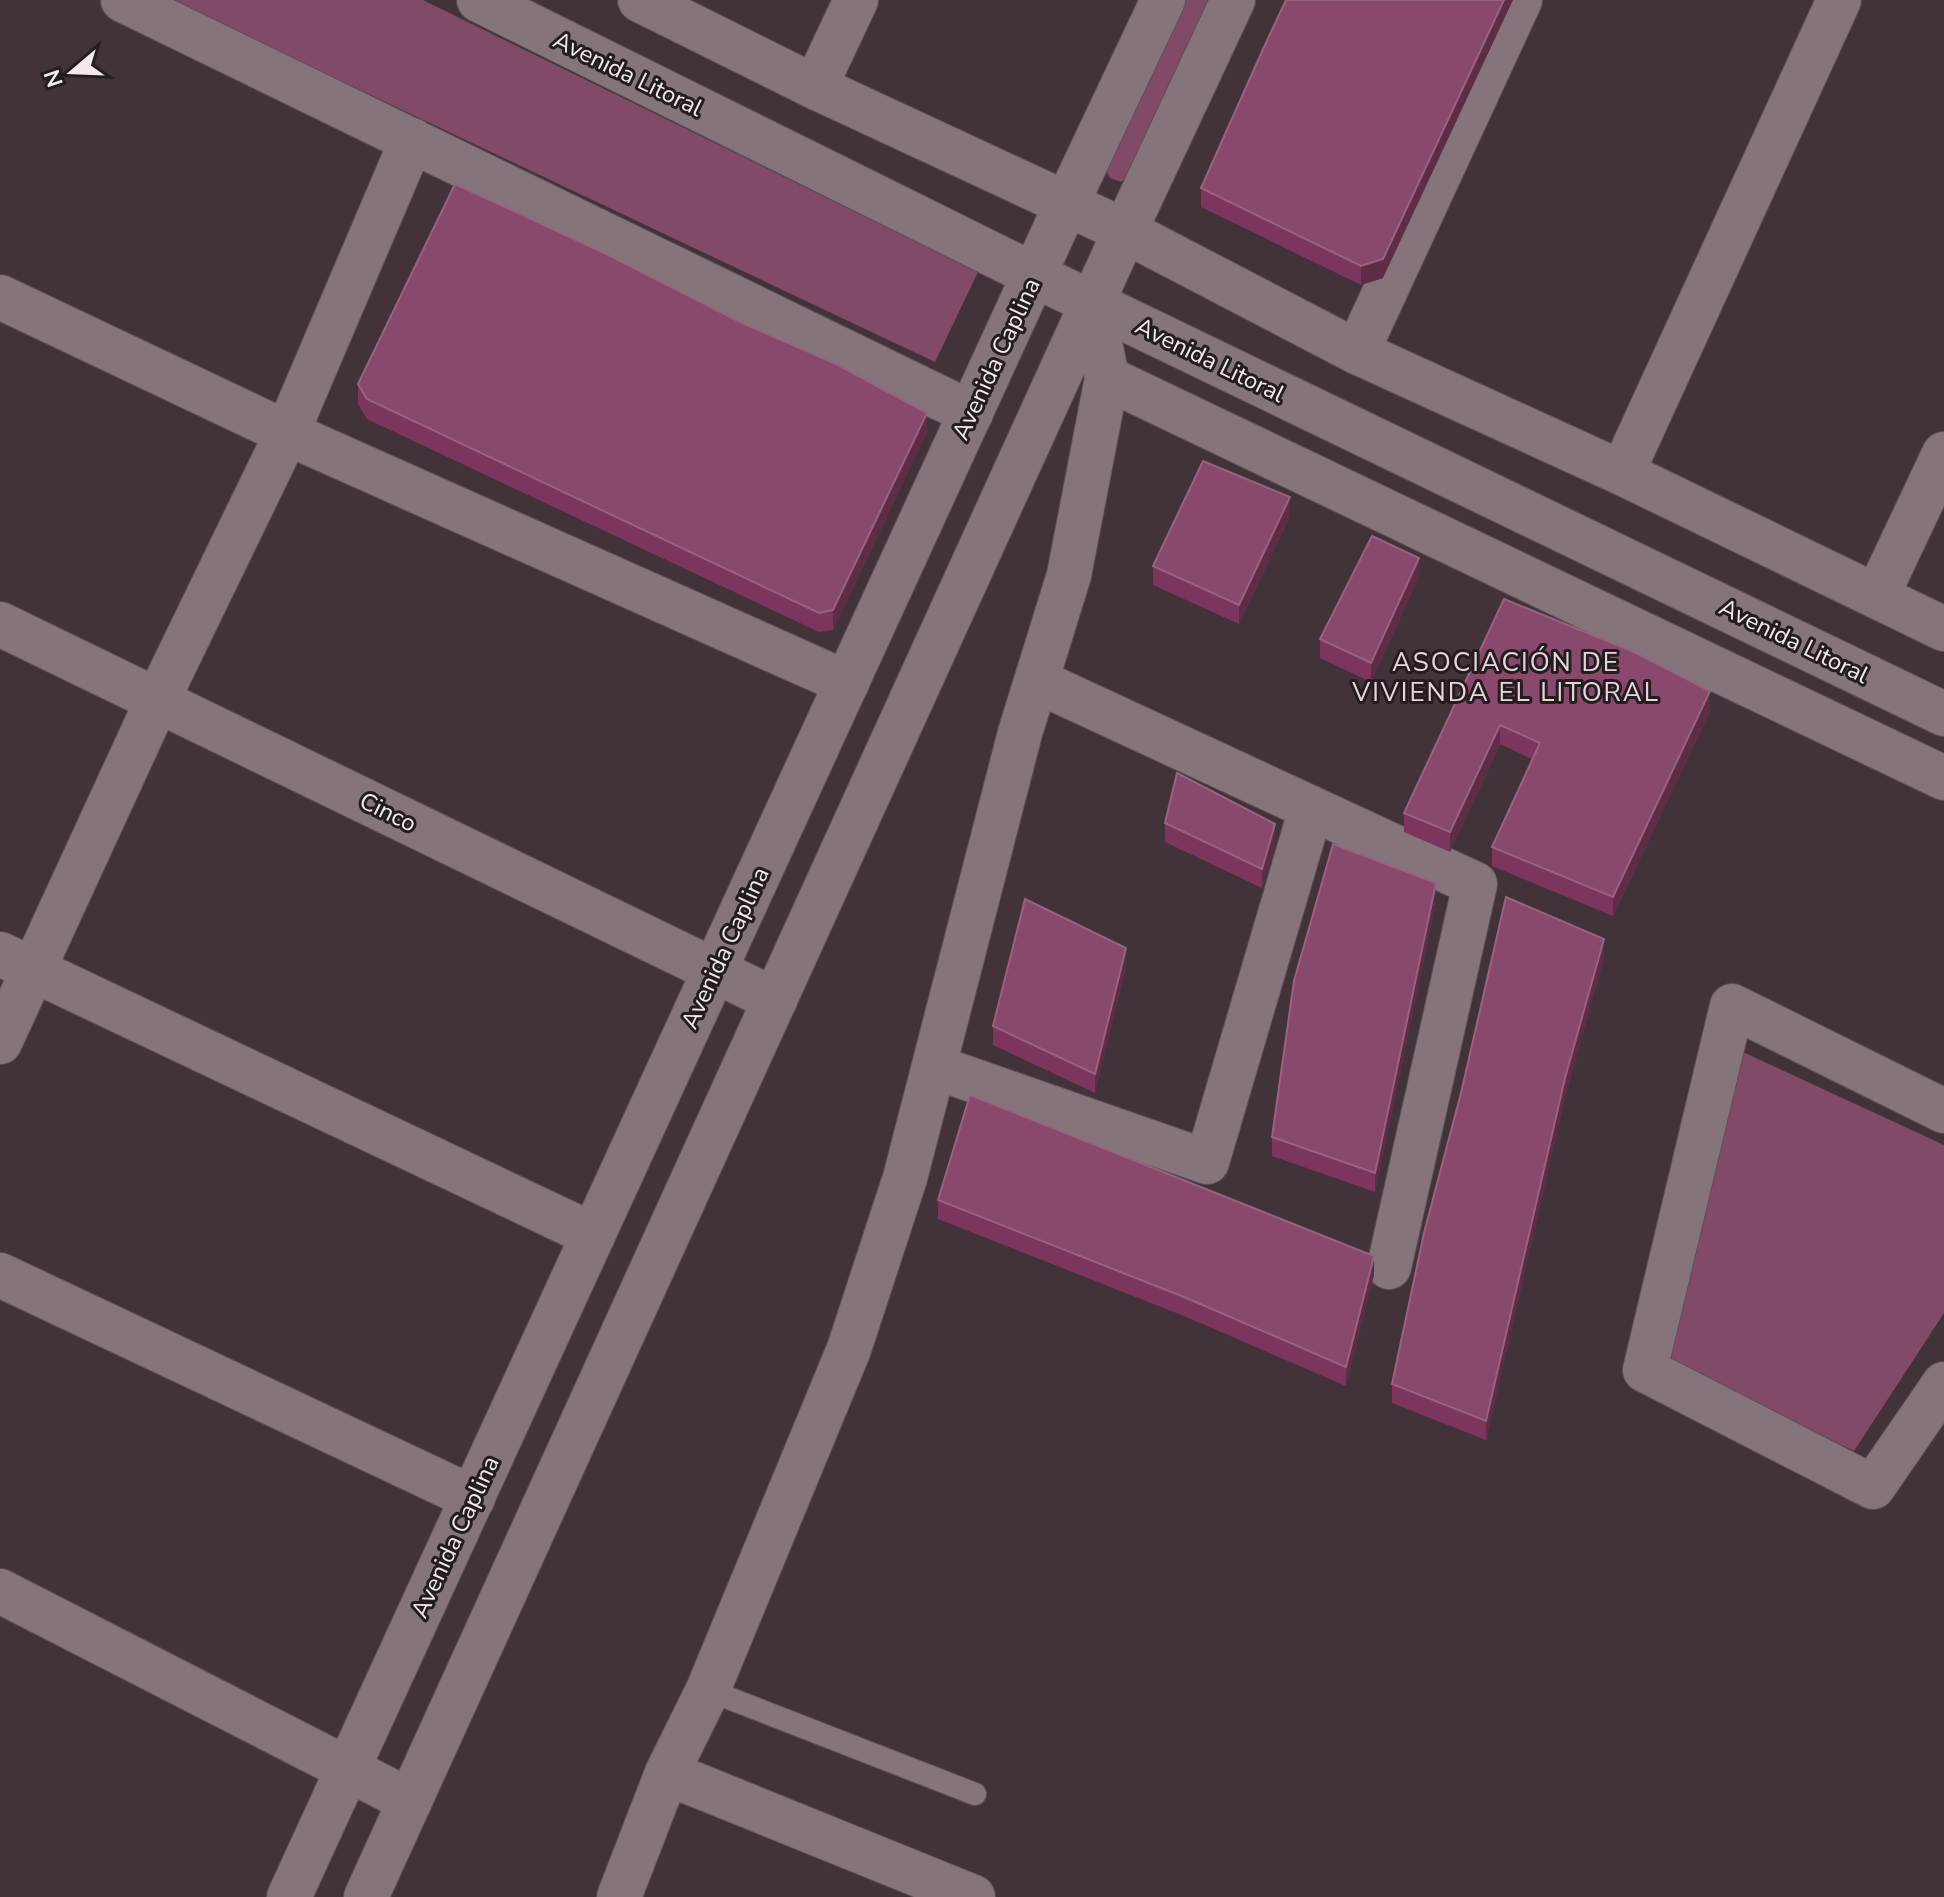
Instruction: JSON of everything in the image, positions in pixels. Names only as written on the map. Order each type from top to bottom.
[{"type":"street","points":[[123,0],[971,413]]},
{"type":"street","name":"Avenida Litoral","points":[[479,0],[1034,275],[1944,714]]},
{"type":"street","points":[[640,0],[815,87],[1125,231],[1357,352],[1622,473],[1944,629]]},
{"type":"street","points":[[815,87],[856,0]]},
{"type":"street","name":"Avenida Caplina","points":[[289,1897],[1163,0]]},
{"type":"street","points":[[366,1897],[1233,0]]},
{"type":"street","points":[[1357,352],[1520,0]]},
{"type":"street","points":[[1622,473],[1839,0]]},
{"type":"street","points":[[0,1042],[17,962],[158,699],[287,433],[412,140]]},
{"type":"street","points":[[0,297],[287,433],[847,683]]},
{"type":"street","points":[[619,1897],[667,1773],[708,1690],[849,1349],[905,1178],[1020,733],[1069,575],[1107,378],[1092,303]]},
{"type":"street","points":[[1107,378],[1944,778]]},
{"type":"street","points":[[1877,596],[1944,454]]},
{"type":"street","name":"Cinco","points":[[0,624],[775,1000]]},
{"type":"street","points":[[1037,681],[1475,884],[1389,1267]]},
{"type":"street","points":[[935,1067],[1207,1162],[1311,809]]},
{"type":"street","points":[[17,962],[593,1235]]},
{"type":"street","points":[[1944,1111],[1732,1006],[1645,1370],[1873,1487],[1944,1384]]},
{"type":"street","points":[[0,1275],[473,1498]]},
{"type":"street","points":[[0,1591],[347,1772],[410,1801]]},
{"type":"street","points":[[667,1773],[973,1897]]},
{"type":"lane","points":[[708,1690],[975,1794]]},
{"type":"shaded area","points":[[170,0],[423,0],[978,272],[935,362]]},
{"type":"shaded area","points":[[1181,0],[1211,0],[1133,174],[1121,182],[1110,178],[1105,168]]},
{"type":"shaded area","points":[[1730,1046],[1944,1145],[1944,1313],[1854,1451],[1664,1358]]},
{"type":"building","points":[[1286,0],[1504,0],[1383,259],[1361,266],[1201,188]]},
{"type":"building","points":[[455,184],[602,252],[742,323],[836,364],[927,413],[833,610],[819,613],[367,399],[358,384]]},
{"type":"building","points":[[1203,461],[1290,497],[1239,605],[1153,566]]},
{"type":"building","points":[[1372,536],[1419,558],[1371,663],[1320,639]]},
{"type":"building","points":[[1504,599],[1634,652],[1710,691],[1613,897],[1492,847],[1540,743],[1500,725],[1450,832],[1404,813]]},
{"type":"building","points":[[1177,773],[1275,824],[1262,869],[1165,823]]},
{"type":"building","points":[[1333,844],[1436,883],[1375,1173],[1272,1137],[1294,981]]},
{"type":"building","points":[[1506,897],[1604,939],[1565,1078],[1486,1421],[1392,1384],[1424,1233],[1461,1093]]},
{"type":"building","points":[[1025,899],[1126,948],[1095,1074],[993,1026]]},
{"type":"building","points":[[970,1095],[1374,1256],[1346,1367],[1184,1297],[938,1200]]},
{"type":"district","name":"ASOCIACIÓN DE VIVIENDA EL LITORAL","points":[[1506,677]]}]
